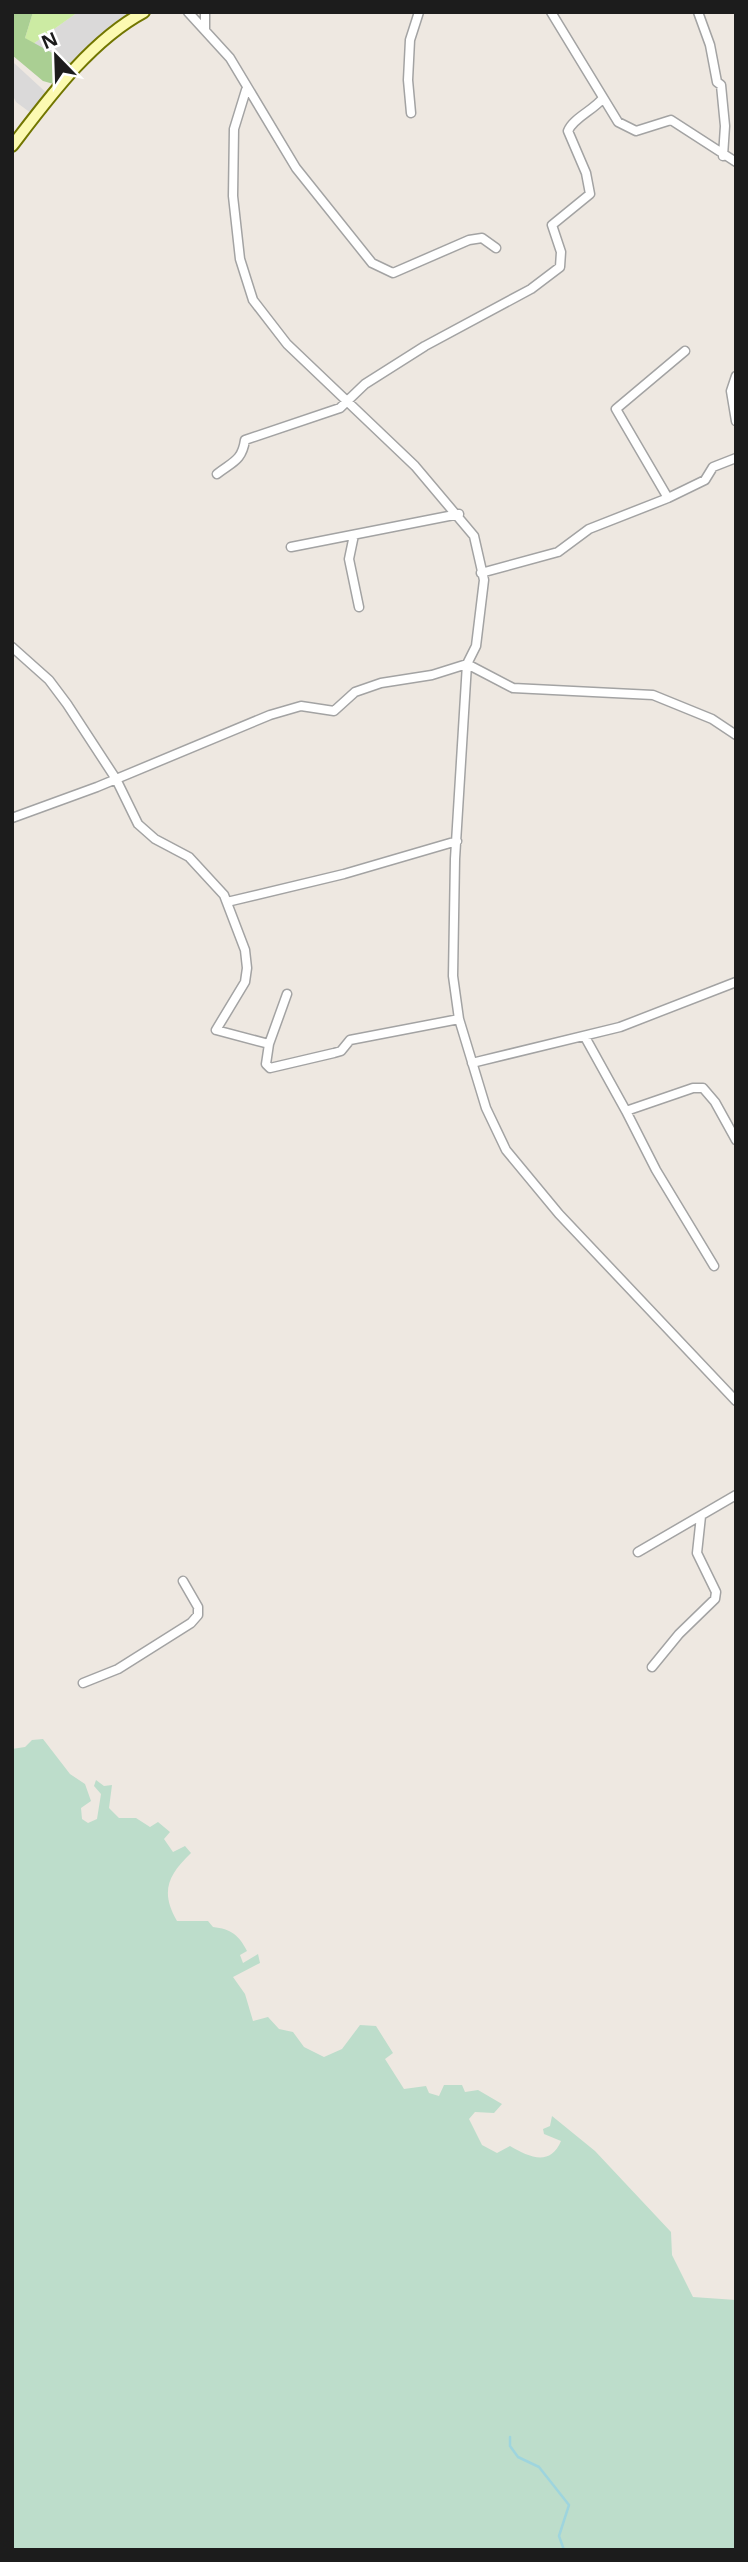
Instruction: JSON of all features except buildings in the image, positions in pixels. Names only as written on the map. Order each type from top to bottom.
[{"type":"main road","points":[[12,146],[93,51],[128,20],[144,12]]},
{"type":"street","points":[[190,12],[200,18],[205,30],[230,58],[246,90],[290,160],[372,263],[382,270],[393,272],[469,240],[482,238],[496,248]]},
{"type":"street","points":[[205,12],[205,30]]},
{"type":"street","points":[[411,113],[408,80],[410,40],[419,12]]},
{"type":"street","points":[[551,12],[618,122],[627,129],[636,131],[671,120],[736,163]]},
{"type":"street","points":[[698,12],[710,45],[717,82],[721,85],[725,126],[723,156]]},
{"type":"street","points":[[246,90],[234,129],[233,196],[244,278],[253,300],[287,344],[406,461],[415,466],[459,514],[474,536],[484,580],[476,646],[467,664],[453,976],[459,1019],[495,1129],[517,1164],[559,1214],[736,1401]]},
{"type":"street","points":[[217,474],[236,463],[243,454],[245,440],[340,408],[365,384],[425,346],[520,296],[560,267],[561,253],[552,225],[590,194],[586,173],[568,131],[570,126],[590,112],[603,98]]},
{"type":"street","points":[[668,498],[617,409],[685,351]]},
{"type":"street","points":[[736,376],[731,391],[736,421]]},
{"type":"street","points":[[481,573],[558,552],[589,529],[668,498],[705,480],[713,467],[736,458]]},
{"type":"street","points":[[291,547],[459,514]]},
{"type":"street","points":[[354,535],[349,559],[359,607]]},
{"type":"street","points":[[12,647],[49,680],[67,704],[116,779],[138,824],[155,839],[189,857],[227,902],[245,950],[247,968],[245,982],[215,1030],[270,1044]]},
{"type":"street","points":[[12,818],[116,779],[270,715],[301,706],[334,711],[355,692],[381,683],[432,675],[467,664],[513,688],[653,695],[712,719],[736,735]]},
{"type":"street","points":[[227,902],[344,874],[457,841]]},
{"type":"street","points":[[472,1063],[585,1037],[736,982]]},
{"type":"street","points":[[287,994],[270,1044],[266,1063],[270,1068],[341,1051],[349,1040],[459,1019]]},
{"type":"street","points":[[585,1037],[656,1170],[714,1266]]},
{"type":"street","points":[[626,1111],[693,1088],[704,1088],[716,1102],[736,1140]]},
{"type":"street","points":[[638,1552],[736,1494]]},
{"type":"street","points":[[652,1667],[679,1634],[715,1599],[716,1592],[697,1553],[701,1516]]},
{"type":"street","points":[[83,1683],[118,1669],[191,1623],[198,1615],[198,1607],[183,1581]]},
{"type":"shaded area","points":[[78,12],[137,12],[76,66],[33,44]]},
{"type":"shaded area","points":[[14,63],[51,97],[35,116],[16,102],[12,94]]},
{"type":"green space","points":[[12,12],[33,12],[25,38],[76,66],[57,85],[43,81],[12,55]]},
{"type":"green space","points":[[33,12],[78,12],[33,44],[25,38]]},
{"type":"green space","points":[[43,1739],[70,1774],[85,1784],[91,1801],[81,1808],[82,1819],[88,1823],[97,1819],[101,1794],[94,1786],[96,1780],[104,1786],[112,1785],[109,1808],[119,1818],[136,1818],[150,1827],[158,1822],[170,1832],[164,1839],[173,1852],[185,1846],[191,1853],[177,1869],[169,1884],[172,1911],[177,1921],[208,1921],[213,1927],[234,1934],[247,1951],[240,1955],[243,1963],[258,1954],[260,1963],[233,1977],[245,1994],[253,2021],[268,2017],[279,2029],[293,2032],[304,2047],[324,2057],[342,2049],[360,2025],[376,2026],[393,2053],[385,2059],[404,2089],[426,2086],[429,2093],[439,2096],[444,2085],[462,2085],[465,2092],[478,2090],[502,2104],[494,2113],[475,2112],[469,2119],[482,2145],[497,2153],[510,2146],[532,2156],[545,2157],[551,2154],[561,2141],[544,2134],[543,2129],[550,2126],[552,2116],[595,2151],[671,2232],[672,2255],[693,2297],[736,2300],[736,2550],[12,2550],[12,1749],[25,1747],[32,1740]]},
{"type":"waterway","points":[[510,2437],[510,2446],[518,2457],[539,2467],[569,2505],[559,2536],[564,2550]]}]
